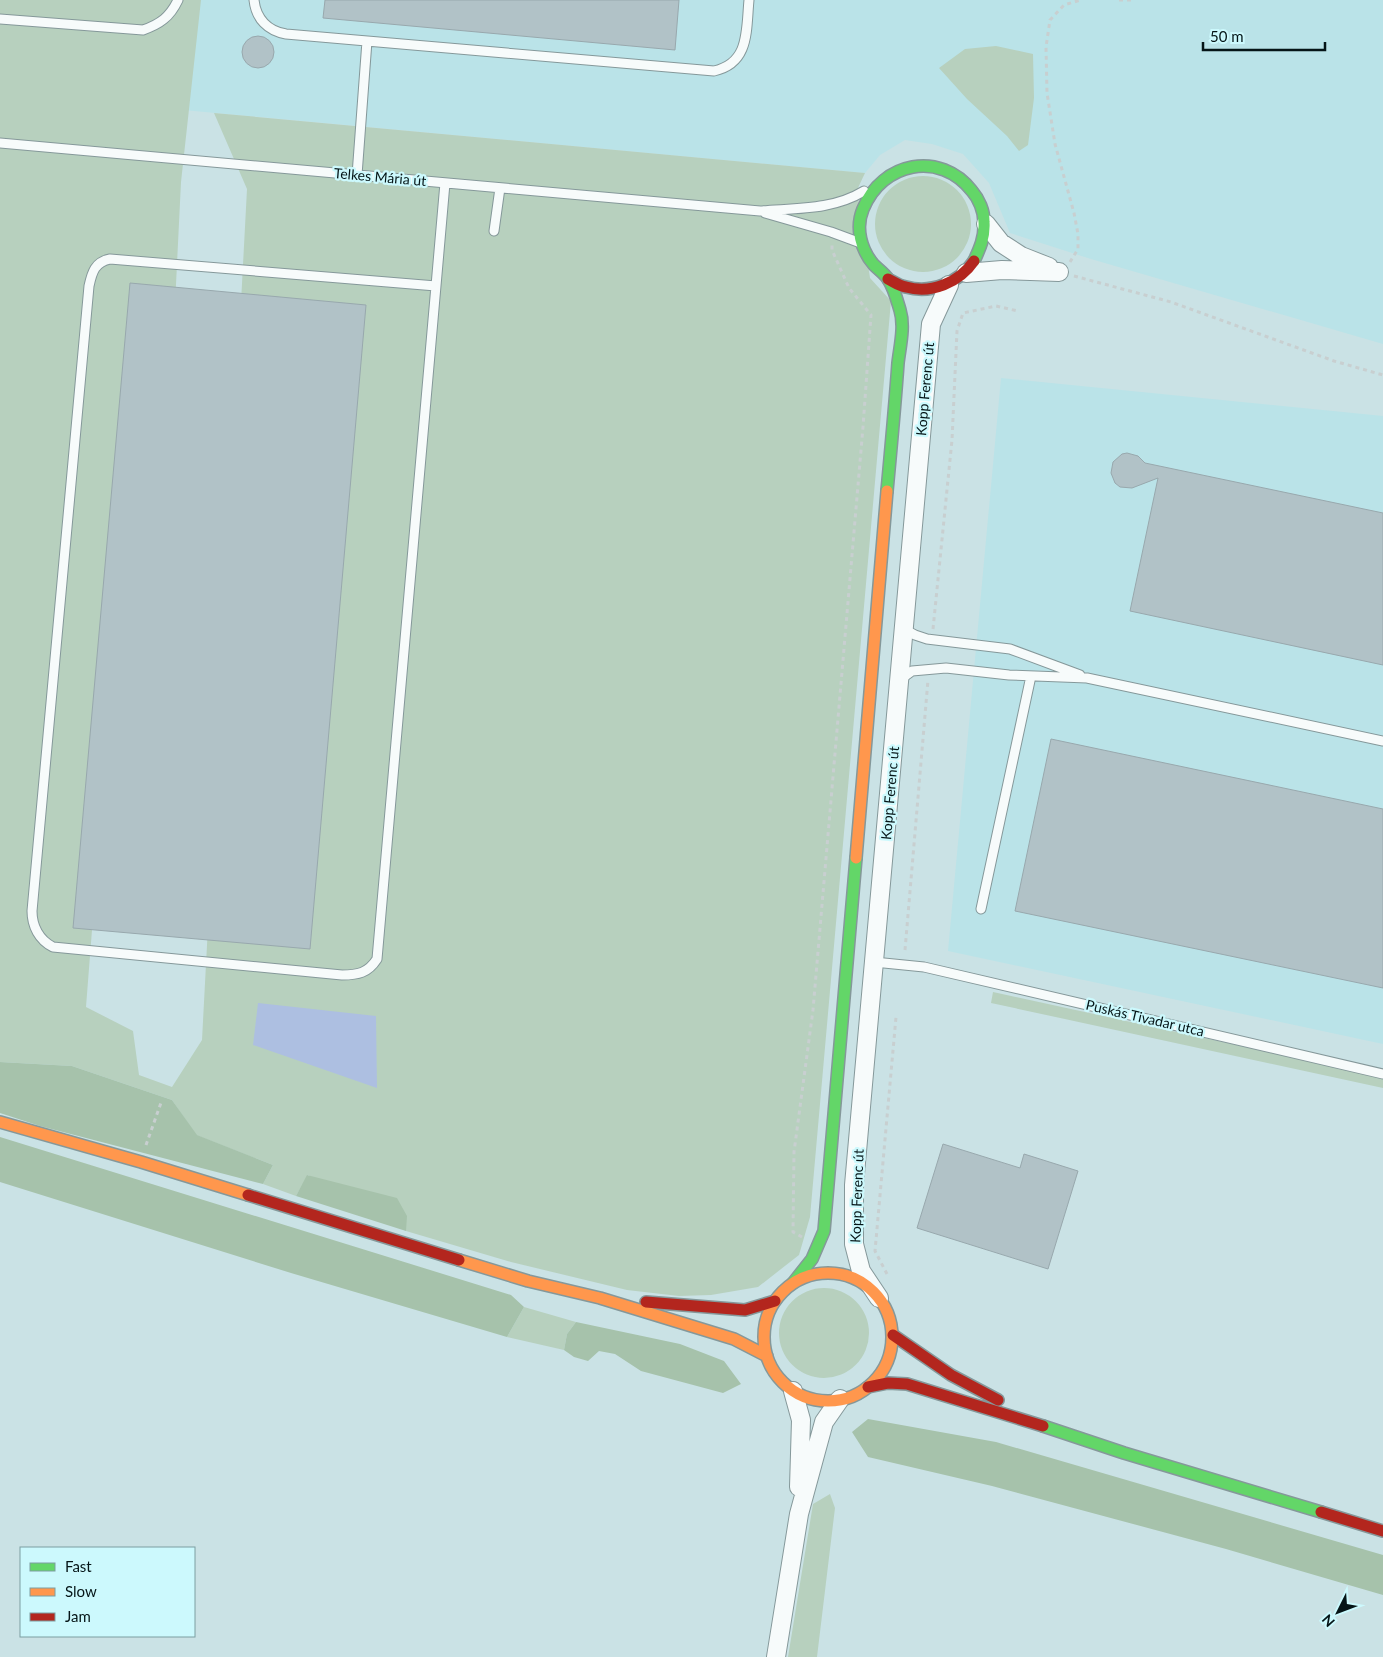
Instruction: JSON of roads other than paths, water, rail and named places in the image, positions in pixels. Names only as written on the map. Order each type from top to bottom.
[{"type":"main road","points":[[917,166],[933,166],[949,171],[964,180],[975,193],[982,208],[986,224],[984,242],[978,259],[966,273],[948,285],[928,290],[907,288],[888,278],[873,264],[862,244],[859,228],[861,218],[873,191],[886,178],[900,170],[917,166]]},
{"type":"main road","name":"Kopp Ferenc út","points":[[793,1283],[811,1264],[824,1231],[902,318],[888,278]]},
{"type":"main road","points":[[0,1122],[141,1162],[528,1281],[600,1298],[734,1339],[767,1356]]},
{"type":"main road","points":[[829,1272],[857,1280],[879,1298],[890,1318],[893,1335],[886,1364],[881,1374],[868,1387],[855,1395],[840,1399],[819,1400],[793,1391],[777,1375],[767,1356],[764,1330],[775,1301],[793,1283],[817,1274],[829,1272]]},
{"type":"main road","points":[[600,1298],[745,1310],[775,1301]]},
{"type":"main road","points":[[893,1335],[951,1375],[1060,1431]]},
{"type":"main road","points":[[868,1387],[888,1383],[907,1384],[1060,1431],[1124,1453],[1383,1531]]},
{"type":"street","points":[[966,273],[1002,270],[1058,272],[1021,256],[1001,243],[986,224]]},
{"type":"street","name":"Kopp Ferenc út","points":[[879,1298],[861,1271],[854,1244],[854,1185],[931,324],[948,285]]},
{"type":"street","points":[[793,1391],[800,1420],[798,1514]]},
{"type":"street","points":[[776,1657],[798,1514],[824,1422],[840,1399]]},
{"type":"lane","points":[[0,19],[143,30],[161,23],[169,16],[178,0]]},
{"type":"lane","points":[[254,0],[257,14],[262,22],[277,32],[714,71],[731,64],[743,49],[749,0]]},
{"type":"lane","points":[[356,175],[367,41]]},
{"type":"lane","name":"Telkes Mária út","points":[[0,143],[760,211]]},
{"type":"lane","points":[[760,211],[832,205],[851,199],[886,178]]},
{"type":"lane","points":[[436,286],[110,259],[97,265],[91,273],[32,911],[34,924],[42,939],[52,947],[342,974],[359,974],[367,970],[378,960],[445,183]]},
{"type":"lane","points":[[494,231],[500,188]]},
{"type":"lane","points":[[760,211],[831,232],[862,244]]},
{"type":"lane","points":[[904,629],[915,635],[932,639],[1010,649],[1087,678]]},
{"type":"lane","points":[[899,685],[905,676],[912,671],[929,668],[1009,675],[1087,678],[1383,740]]},
{"type":"lane","points":[[981,909],[1031,676]]},
{"type":"lane","name":"Puskás Tivadar utca","points":[[874,962],[934,969],[1383,1074]]}]
